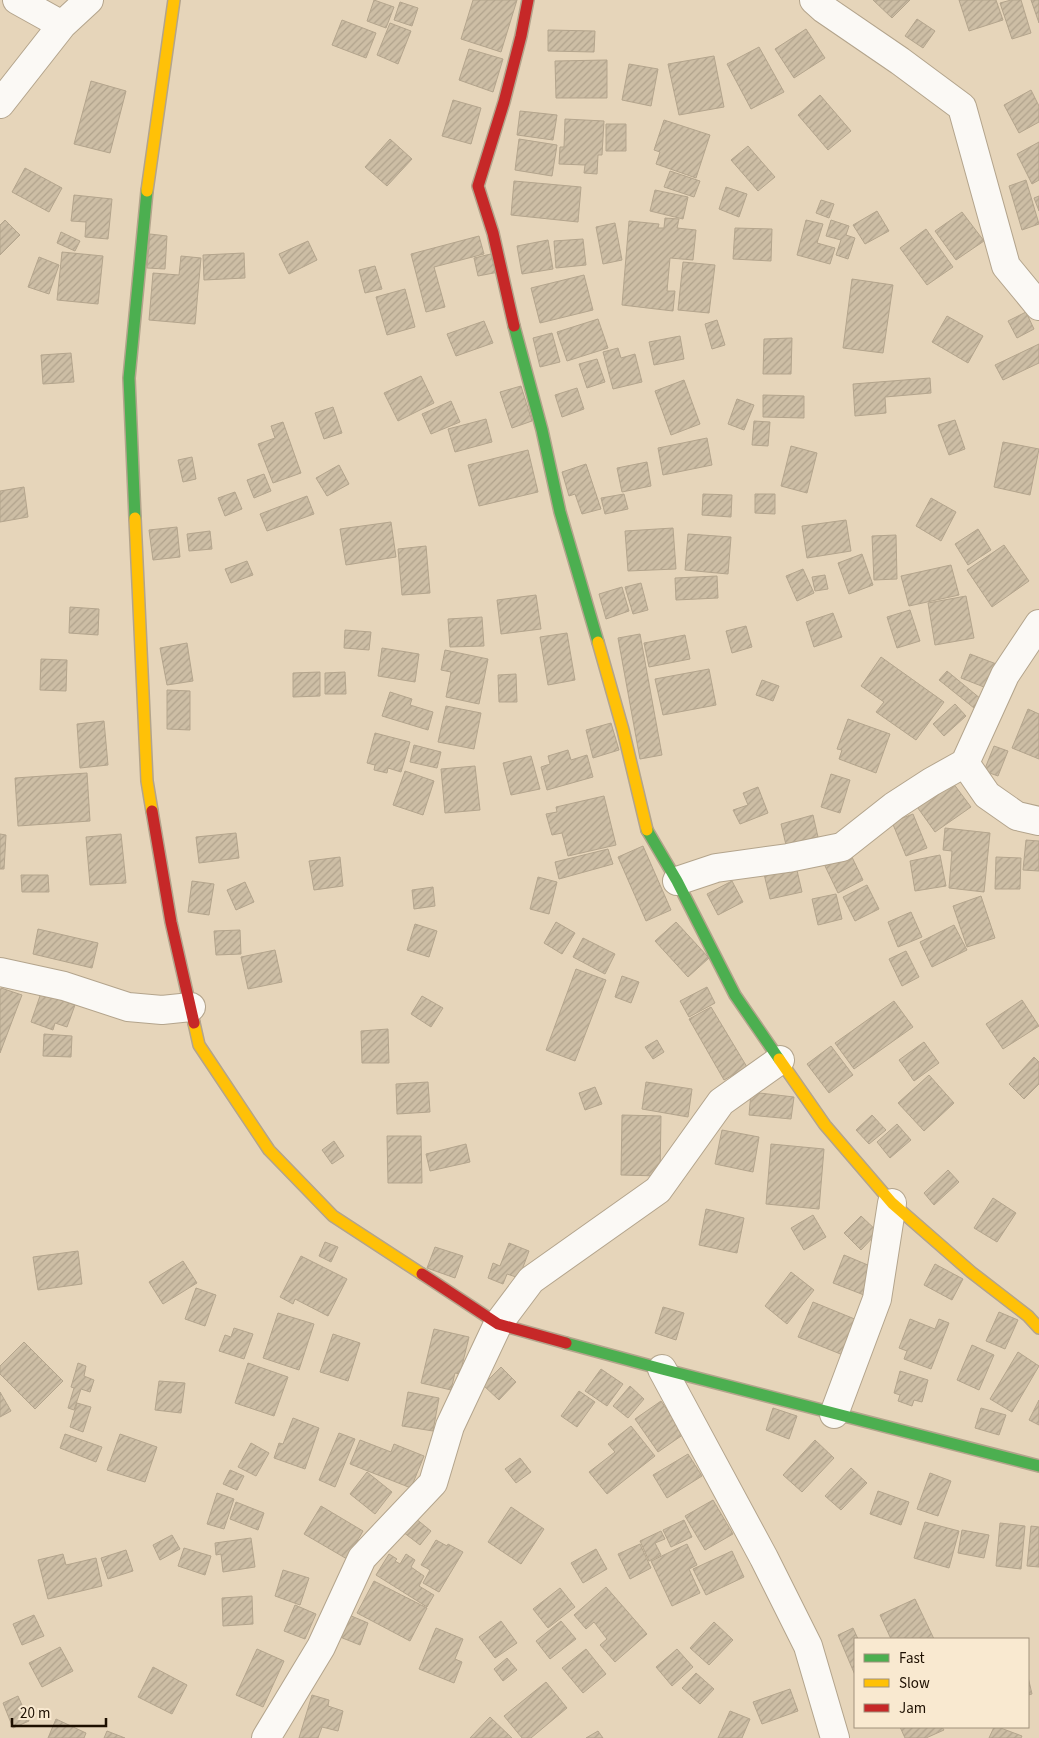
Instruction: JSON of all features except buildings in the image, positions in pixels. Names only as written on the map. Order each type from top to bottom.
[{"type":"street","points":[[17,0],[62,26]]},
{"type":"street","points":[[0,104],[62,26],[89,0]]},
{"type":"street","points":[[174,0],[149,174],[129,378],[147,781],[171,922],[199,1045],[269,1150],[333,1216],[498,1324],[662,1369],[1039,1466]]},
{"type":"street","points":[[528,0],[504,102],[478,186],[493,233],[518,345],[542,430],[560,512],[624,730],[645,828],[677,881],[736,994],[825,1125],[892,1203],[971,1272],[1028,1316],[1039,1328]]},
{"type":"street","points":[[814,0],[962,107],[1006,266],[1039,306]]},
{"type":"street","points":[[677,881],[716,868],[788,858],[842,847],[894,806],[930,782],[965,763],[1005,675],[1039,624]]},
{"type":"street","points":[[965,763],[987,795],[1017,816],[1039,821]]},
{"type":"street","points":[[0,972],[64,986],[128,1007],[162,1010],[191,1007]]},
{"type":"street","points":[[266,1738],[321,1647],[362,1558],[433,1483],[450,1426],[498,1324],[531,1280],[658,1190],[722,1102],[780,1060]]},
{"type":"street","points":[[834,1414],[877,1300],[892,1203]]},
{"type":"street","points":[[662,1369],[764,1558],[808,1646],[834,1738]]},
{"type":"traffic: fast","points":[[135,518],[129,378],[147,191]]},
{"type":"traffic: fast","points":[[514,326],[542,430],[560,512],[598,642]]},
{"type":"traffic: fast","points":[[647,830],[677,881],[735,995],[779,1059]]},
{"type":"traffic: fast","points":[[566,1343],[1039,1466]]},
{"type":"traffic: slow","points":[[147,191],[174,0]]},
{"type":"traffic: slow","points":[[135,518],[147,781],[152,811]]},
{"type":"traffic: slow","points":[[598,642],[623,730],[647,830]]},
{"type":"traffic: slow","points":[[194,1023],[199,1045],[269,1150],[333,1216],[422,1274]]},
{"type":"traffic: slow","points":[[779,1059],[825,1125],[892,1203],[971,1272],[1028,1316],[1039,1328]]},
{"type":"traffic: jam","points":[[514,326],[493,233],[478,186],[504,102],[528,0]]},
{"type":"traffic: jam","points":[[152,811],[171,922],[194,1023]]},
{"type":"traffic: jam","points":[[422,1274],[498,1324],[566,1343]]}]
